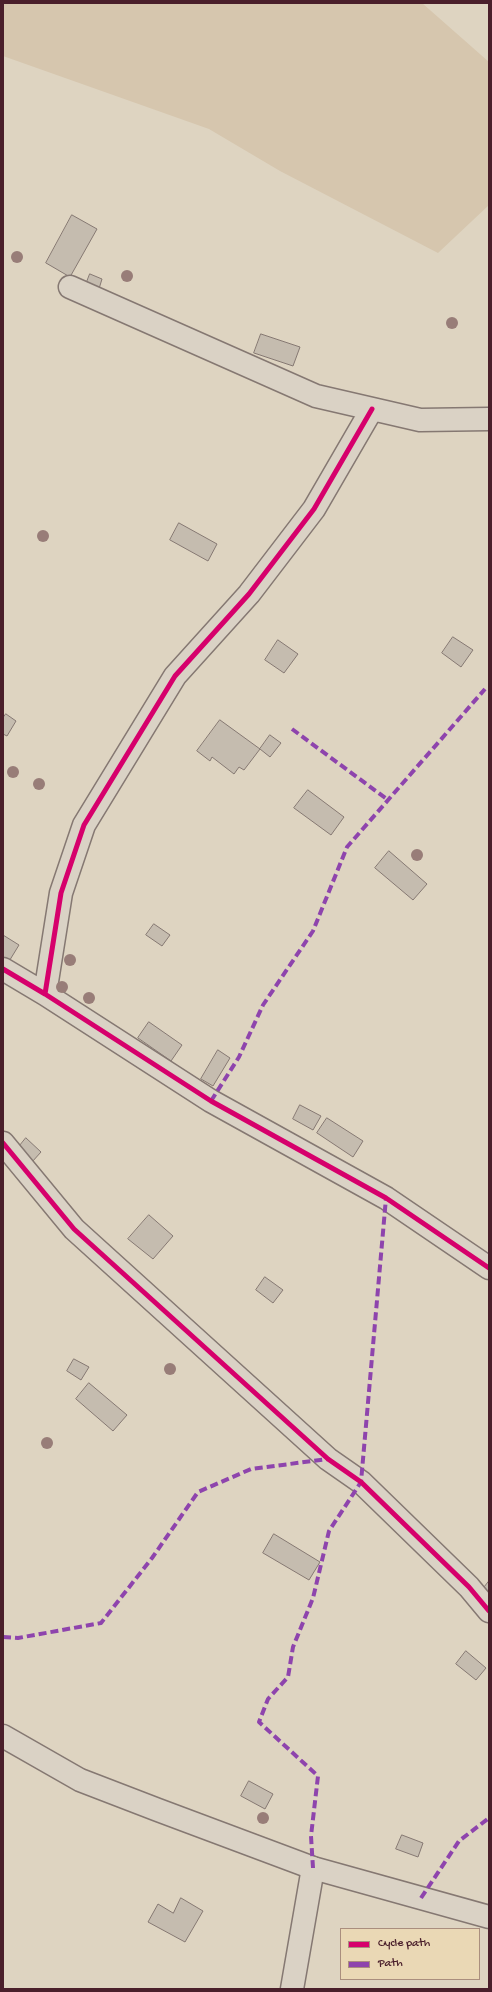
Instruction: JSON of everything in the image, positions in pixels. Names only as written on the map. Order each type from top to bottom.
[{"type":"street","points":[[70,288],[316,396],[420,420],[489,419]]},
{"type":"street","points":[[45,994],[61,893],[84,825],[175,676],[249,594],[314,509],[372,409]]},
{"type":"street","points":[[3,969],[45,994],[211,1101],[386,1198],[489,1268]]},
{"type":"street","points":[[3,1142],[74,1229],[328,1460],[361,1482],[469,1588],[489,1612]]},
{"type":"street","points":[[3,1736],[80,1780],[313,1868],[489,1917]]},
{"type":"street","points":[[292,1989],[313,1868]]},
{"type":"shaded area","points":[[3,3],[422,3],[489,62],[489,205],[438,253],[280,171],[209,129],[3,56]]},
{"type":"building","points":[[72,215],[97,229],[70,277],[46,263]]},
{"type":"building","points":[[90,274],[102,279],[98,292],[85,287]]},
{"type":"building","points":[[261,334],[300,347],[293,366],[254,353]]},
{"type":"building","points":[[179,523],[217,544],[208,561],[170,540]]},
{"type":"building","points":[[453,637],[473,650],[461,667],[442,653]]},
{"type":"building","points":[[278,640],[298,654],[284,673],[265,660]]},
{"type":"building","points":[[6,714],[16,721],[7,736],[3,734],[3,718]]},
{"type":"building","points":[[220,720],[260,749],[244,770],[239,767],[234,774],[212,757],[210,761],[197,751]]},
{"type":"building","points":[[270,735],[281,743],[270,757],[260,749]]},
{"type":"building","points":[[308,790],[344,817],[331,835],[294,808]]},
{"type":"building","points":[[389,851],[427,884],[413,900],[375,868]]},
{"type":"building","points":[[154,924],[170,935],[162,946],[146,935]]},
{"type":"building","points":[[3,935],[19,945],[8,963],[3,960]]},
{"type":"building","points":[[149,1022],[182,1045],[171,1061],[138,1038]]},
{"type":"building","points":[[218,1050],[230,1058],[213,1086],[201,1079]]},
{"type":"building","points":[[300,1105],[321,1116],[313,1130],[293,1119]]},
{"type":"building","points":[[327,1118],[363,1141],[353,1157],[317,1133]]},
{"type":"building","points":[[26,1138],[41,1152],[32,1162],[18,1148]]},
{"type":"building","points":[[149,1215],[173,1236],[153,1259],[128,1239]]},
{"type":"building","points":[[265,1277],[283,1290],[273,1303],[256,1290]]},
{"type":"building","points":[[74,1359],[89,1367],[81,1380],[67,1371]]},
{"type":"building","points":[[89,1383],[127,1415],[113,1431],[76,1399]]},
{"type":"building","points":[[274,1534],[320,1562],[309,1580],[263,1553]]},
{"type":"building","points":[[489,1581],[489,1594],[483,1589]]},
{"type":"building","points":[[466,1651],[486,1668],[476,1680],[456,1664]]},
{"type":"building","points":[[249,1781],[273,1794],[265,1809],[241,1796]]},
{"type":"building","points":[[402,1835],[423,1843],[418,1857],[396,1849]]},
{"type":"building","points":[[181,1898],[203,1911],[185,1942],[148,1922],[158,1904],[173,1913]]},
{"type":"marked path","points":[[211,1101],[239,1057],[263,1005],[313,931],[347,847],[485,689]]},
{"type":"marked path","points":[[292,729],[388,800]]},
{"type":"marked path","points":[[313,1868],[311,1836],[318,1776],[259,1722],[268,1699],[288,1677],[293,1647],[313,1598],[329,1531],[361,1482],[386,1198]]},
{"type":"marked path","points":[[3,1637],[18,1638],[101,1623],[152,1558],[198,1492],[251,1469],[328,1459]]},
{"type":"marked path","points":[[421,1898],[459,1841],[489,1818]]},
{"type":"cycle path","points":[[45,994],[61,893],[84,825],[175,676],[249,594],[314,509],[372,409]]},
{"type":"cycle path","points":[[3,969],[45,994],[211,1101],[386,1198],[489,1268]]},
{"type":"cycle path","points":[[3,1143],[74,1229],[328,1459],[361,1482],[469,1587],[489,1611]]}]
